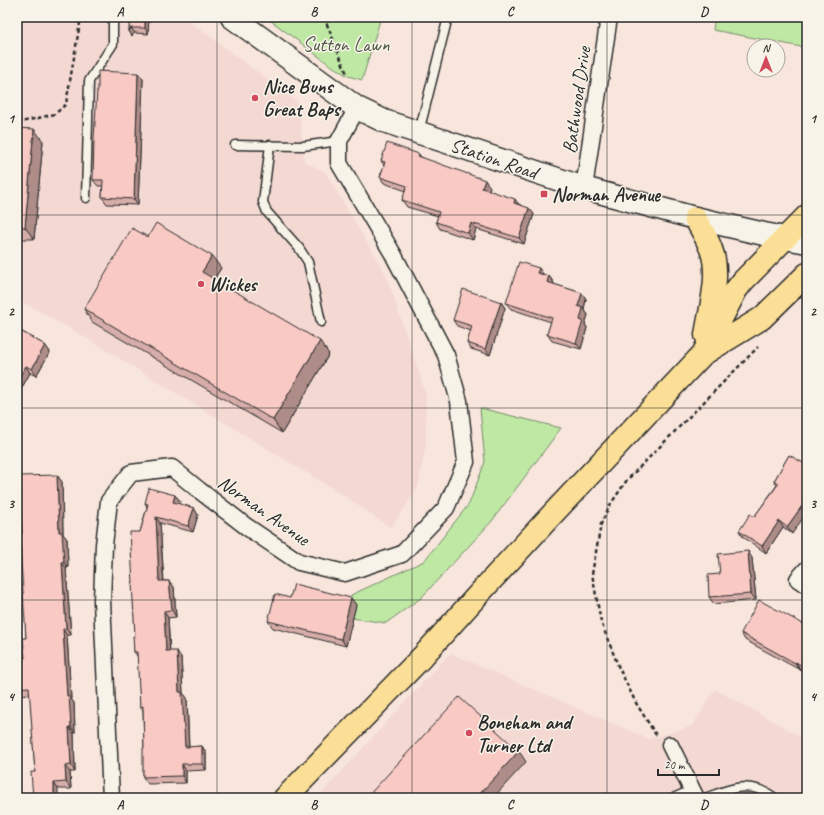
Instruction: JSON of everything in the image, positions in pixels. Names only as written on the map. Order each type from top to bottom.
[{"type":"highway","points":[[703,354],[736,290],[807,216]]},
{"type":"highway","points":[[695,218],[711,250],[715,270],[715,281],[703,354]]},
{"type":"highway","points":[[285,798],[422,657],[546,521],[703,354],[762,318],[807,274]]},
{"type":"street","name":"Station Road","points":[[232,17],[349,103],[384,121],[584,188],[695,218],[807,242]]},
{"type":"street","name":"Bathwood Drive","points":[[584,188],[609,17]]},
{"type":"street","points":[[338,141],[349,103]]},
{"type":"street","name":"Norman Avenue","points":[[111,798],[102,602],[104,545],[109,501],[131,473],[172,468],[247,527],[299,562],[345,573],[402,554],[446,508],[466,462],[459,401],[446,355],[393,254],[339,163],[338,141]]},
{"type":"street","points":[[807,569],[798,579],[807,585]]},
{"type":"street","points":[[670,745],[698,795]]},
{"type":"lane","points":[[86,198],[89,81],[113,44],[113,17]]},
{"type":"lane","points":[[419,132],[448,17]]},
{"type":"lane","points":[[235,145],[303,146],[338,141]]},
{"type":"lane","points":[[270,145],[263,202],[267,212],[308,262],[321,322]]},
{"type":"lane","points":[[673,798],[746,787],[762,790],[775,798]]},
{"type":"path","points":[[17,123],[55,114],[66,104],[81,17]]},
{"type":"path","points":[[324,17],[348,76],[349,103]]},
{"type":"path","points":[[670,745],[657,738],[636,702],[619,668],[601,622],[592,574],[601,524],[610,505],[627,480],[760,345]]},
{"type":"shaded area","points":[[17,17],[184,17],[299,103],[304,161],[325,172],[386,274],[426,394],[426,444],[418,487],[391,528],[346,497],[76,332],[17,299]]},
{"type":"shaded area","points":[[450,653],[649,739],[692,726],[715,689],[807,740],[807,798],[317,798]]},
{"type":"green space","name":"Sutton Lawn","points":[[266,17],[381,17],[362,80],[348,76],[330,65]]},
{"type":"green space","points":[[715,17],[807,17],[807,48],[786,44],[786,38],[755,38],[713,30]]},
{"type":"green space","points":[[480,408],[561,428],[492,521],[421,598],[386,623],[352,618],[351,595],[424,561],[469,504],[485,462]]},
{"type":"building","points":[[130,17],[145,17],[145,28],[131,28],[129,31]]},
{"type":"building","points":[[98,71],[138,73],[134,199],[102,197],[103,180],[93,180]]},
{"type":"building","points":[[17,128],[34,129],[25,227],[17,227]]},
{"type":"building","points":[[387,143],[419,154],[418,156],[485,180],[482,188],[515,199],[514,203],[529,208],[519,238],[471,223],[468,233],[436,222],[439,212],[402,200],[407,186],[380,177],[385,162],[381,161]]},
{"type":"building","points":[[156,223],[212,256],[202,272],[320,341],[273,420],[84,309],[132,228],[148,237]]},
{"type":"building","points":[[519,262],[539,268],[537,273],[549,276],[547,282],[582,293],[578,306],[583,308],[580,320],[583,321],[576,343],[547,334],[552,318],[506,303]]},
{"type":"building","points":[[463,289],[501,302],[485,349],[467,343],[472,326],[453,320]]},
{"type":"building","points":[[17,329],[45,345],[32,369],[26,366],[17,381]]},
{"type":"building","points":[[789,455],[807,465],[807,499],[787,527],[779,521],[762,546],[739,531],[750,514],[754,517],[779,483],[774,481]]},
{"type":"building","points":[[57,475],[59,532],[62,532],[64,562],[62,562],[66,628],[63,629],[67,696],[69,696],[71,727],[69,727],[71,765],[65,766],[66,782],[54,783],[54,798],[33,798],[31,772],[35,772],[29,687],[17,688],[17,658],[25,658],[23,638],[26,638],[20,534],[22,534],[20,476]]},
{"type":"building","points":[[149,488],[175,495],[173,502],[194,508],[188,526],[156,517],[159,581],[169,581],[172,610],[164,611],[166,651],[177,651],[179,692],[182,692],[185,747],[202,746],[202,764],[182,764],[182,776],[143,777],[143,706],[140,707],[137,652],[134,652],[133,636],[135,636],[130,532],[140,532],[148,504],[145,503]]},
{"type":"building","points":[[748,551],[751,594],[709,597],[708,575],[720,574],[718,554]]},
{"type":"building","points":[[294,584],[351,598],[341,639],[268,621],[275,594],[290,598]]},
{"type":"building","points":[[759,600],[807,626],[807,669],[741,633]]},
{"type":"building","points":[[459,697],[519,751],[476,798],[366,798]]},
{"type":"place","name":"Nice Buns Great Baps","points":[[255,98]]},
{"type":"place","name":"Norman Avenue","points":[[544,194]]},
{"type":"place","name":"Wickes","points":[[201,284]]},
{"type":"place","name":"Boneham and Turner Ltd","points":[[469,733]]}]
